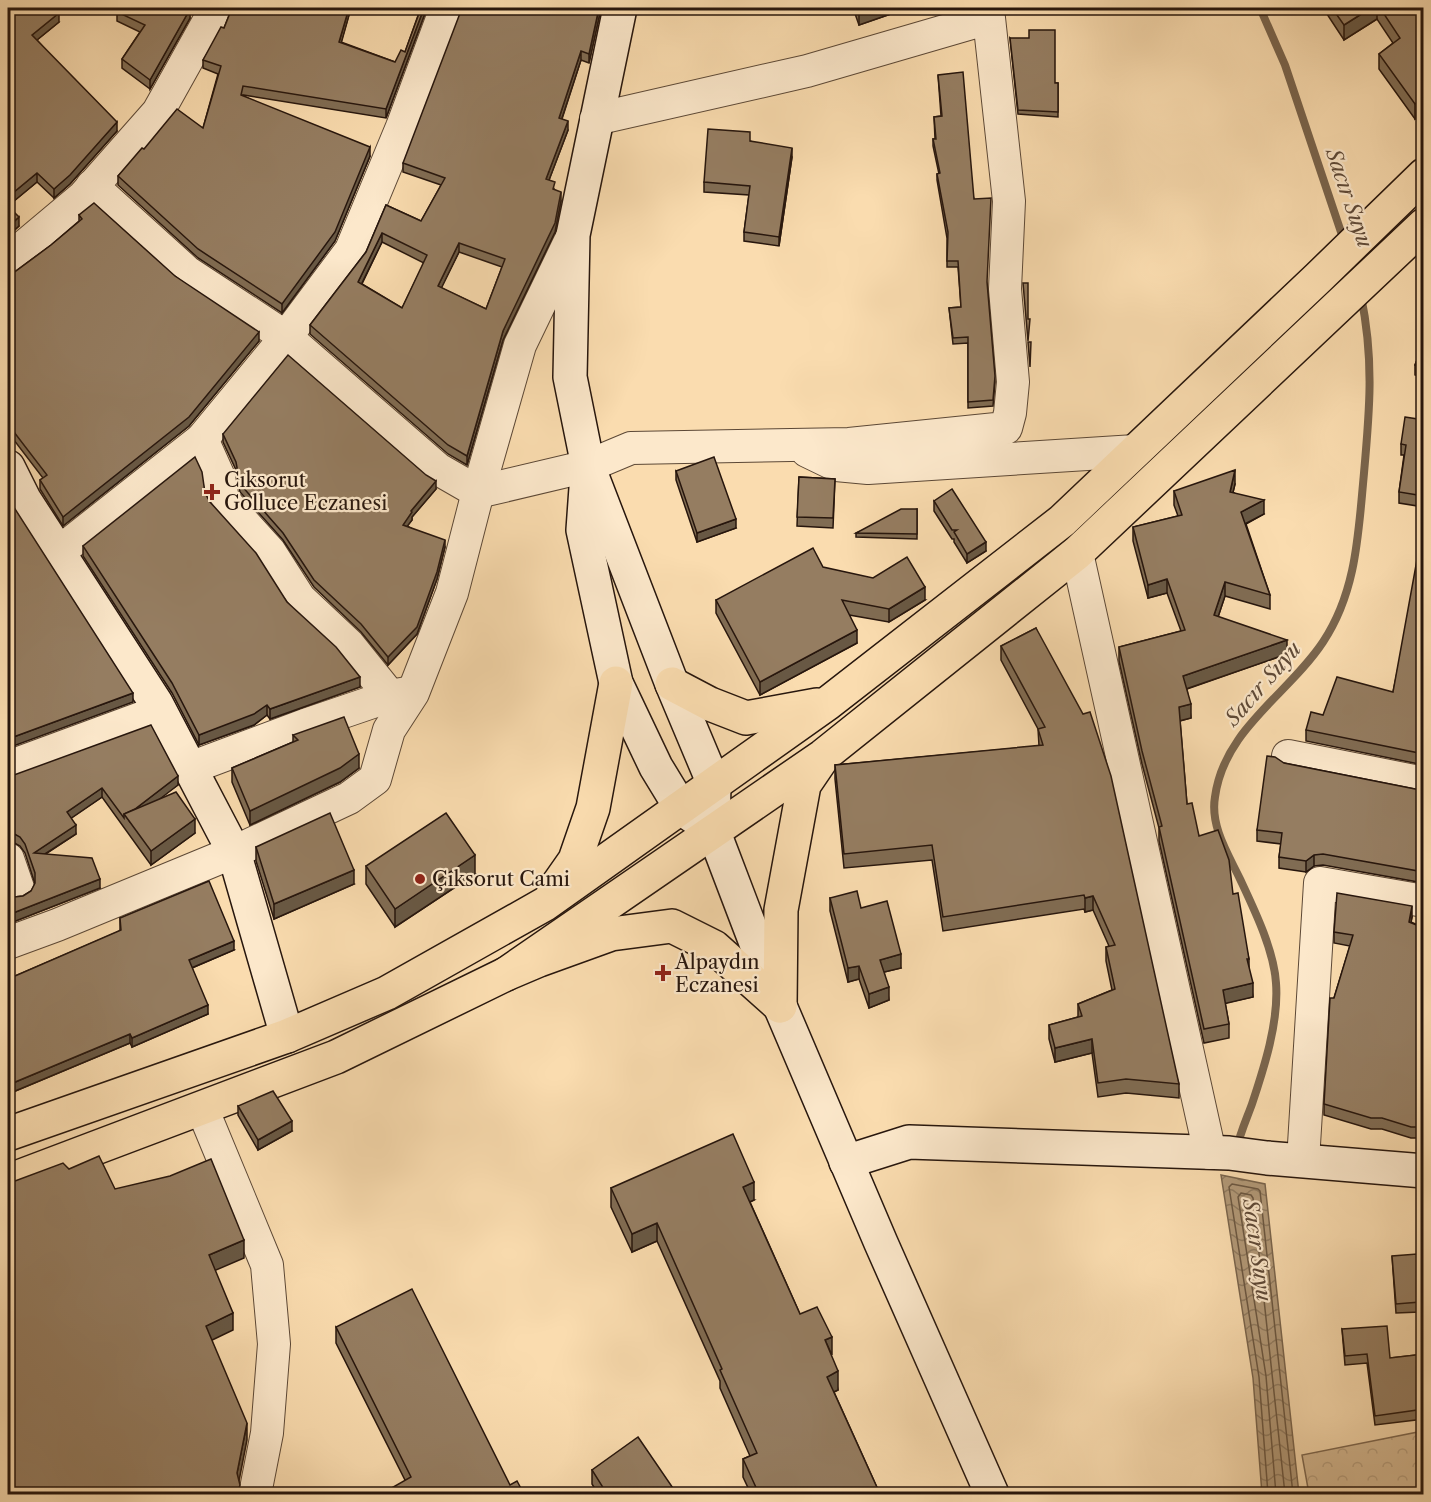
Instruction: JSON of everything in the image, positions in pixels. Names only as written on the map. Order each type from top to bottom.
[{"type":"main road","points":[[8,1134],[287,1036],[387,993],[545,904],[828,703],[1062,521],[1416,183]]},
{"type":"main road","points":[[506,974],[823,756],[1077,553],[1424,225]]},
{"type":"main road","points":[[545,904],[575,860],[593,808],[616,683]]},
{"type":"main road","points":[[672,684],[710,704],[746,718],[828,703]]},
{"type":"main road","points":[[780,1006],[781,910],[804,785],[823,756]]},
{"type":"main road","points":[[8,1180],[336,1057],[506,974],[611,934],[672,926],[714,947],[780,1006]]},
{"type":"street","points":[[8,260],[82,197],[158,112],[216,8]]},
{"type":"street","points":[[58,552],[202,439],[286,337],[351,250],[402,127],[446,8]]},
{"type":"street","points":[[620,8],[573,235],[570,377],[588,466],[672,684],[714,784],[713,830],[780,1006],[992,1494]]},
{"type":"street","points":[[92,186],[187,272],[286,337],[438,469],[478,492],[588,466],[631,448],[849,444],[1006,428],[1013,381],[1005,289],[1009,201],[989,18],[807,72],[596,119]]},
{"type":"street","points":[[8,942],[57,925],[234,852],[349,798],[375,779],[401,694],[452,593],[520,345],[573,235]]},
{"type":"street","points":[[202,439],[219,477],[223,500],[270,552],[300,599],[401,694]]},
{"type":"street","points":[[796,445],[836,465],[868,468],[1135,451]]},
{"type":"street","points":[[588,466],[583,530],[616,683],[656,767],[681,808],[713,830]]},
{"type":"street","points":[[8,467],[24,498],[160,711],[234,852],[287,1036]]},
{"type":"street","points":[[1077,553],[1220,1153]]},
{"type":"street","points":[[190,768],[304,725],[401,694]]},
{"type":"street","points":[[8,767],[160,711]]},
{"type":"street","points":[[1288,756],[1424,783]]},
{"type":"street","points":[[8,859],[18,888]]},
{"type":"street","points":[[1303,1161],[1320,883],[1424,901]]},
{"type":"street","points":[[202,1108],[267,1265],[274,1344],[267,1433],[255,1494]]},
{"type":"street","points":[[846,1162],[909,1142],[1220,1153],[1424,1171]]},
{"type":"green space","points":[[1423,1431],[1423,1494],[1309,1494],[1302,1455]]},
{"type":"water","points":[[1221,1175],[1265,1184],[1299,1494],[1262,1494],[1253,1378]]},
{"type":"building","points":[[8,8],[54,8],[59,13],[32,35],[117,122],[70,175],[54,189],[37,173],[8,197]]},
{"type":"building","points":[[119,8],[190,9],[150,80],[122,59],[145,25],[117,12]]},
{"type":"building","points":[[232,8],[349,8],[339,42],[395,62],[401,50],[405,52],[421,8],[424,8],[386,109],[243,86],[241,95],[370,147],[335,232],[282,304],[198,249],[118,176],[177,109],[203,128],[221,66],[203,60],[221,27],[224,28]]},
{"type":"building","points":[[462,8],[576,8],[583,10],[599,8],[589,54],[581,51],[559,118],[568,121],[546,179],[555,182],[553,189],[561,192],[555,223],[503,331],[467,456],[448,445],[310,325],[366,252],[386,205],[421,221],[445,178],[403,163]],"holes":[[[382,233],[427,255],[402,308],[358,282]],[[459,243],[505,259],[486,309],[438,286]]]},
{"type":"building","points":[[1332,8],[1371,8],[1344,25]]},
{"type":"building","points":[[1380,8],[1424,8],[1424,98],[1415,104],[1379,54],[1400,38]]},
{"type":"building","points":[[1029,30],[1055,30],[1055,83],[1058,83],[1058,112],[1018,110],[1010,38],[1029,38]]},
{"type":"building","points":[[963,72],[974,199],[991,198],[987,282],[995,376],[993,400],[968,402],[968,337],[953,338],[949,308],[961,307],[958,261],[947,261],[948,232],[933,139],[936,139],[934,117],[942,116],[938,75]]},
{"type":"building","points":[[708,129],[750,132],[750,141],[792,148],[779,237],[744,232],[750,186],[704,182]]},
{"type":"building","points":[[94,203],[175,276],[259,332],[189,417],[63,517],[40,480],[47,475],[14,432],[8,436],[8,277],[82,219],[79,215]]},
{"type":"building","points":[[8,206],[19,217],[8,227]]},
{"type":"building","points":[[1424,262],[1424,275],[1417,269]]},
{"type":"building","points":[[1023,283],[1028,283],[1028,319],[1030,319],[1028,341]]},
{"type":"building","points":[[1028,342],[1031,342],[1030,367]]},
{"type":"building","points":[[1424,343],[1424,367],[1415,365]]},
{"type":"building","points":[[288,355],[426,475],[436,481],[411,511],[403,525],[445,540],[437,572],[417,627],[388,657],[361,624],[314,580],[283,533],[240,484],[236,462],[223,434]]},
{"type":"building","points":[[1405,417],[1424,420],[1424,496],[1399,492],[1406,445],[1401,444]]},
{"type":"building","points":[[195,457],[202,472],[205,493],[210,502],[256,553],[287,602],[336,647],[360,677],[270,709],[267,705],[254,714],[199,735],[172,683],[83,546]]},
{"type":"building","points":[[714,457],[736,519],[697,533],[676,471]]},
{"type":"building","points":[[1235,470],[1230,492],[1264,500],[1241,512],[1270,595],[1225,582],[1214,615],[1287,640],[1183,676],[1191,704],[1179,707],[1187,804],[1192,803],[1199,836],[1218,830],[1229,860],[1233,894],[1238,893],[1249,959],[1247,959],[1253,983],[1223,990],[1229,1024],[1204,1029],[1159,827],[1162,826],[1142,751],[1119,647],[1185,630],[1167,579],[1148,585],[1133,527],[1182,515],[1174,491]]},
{"type":"building","points":[[799,477],[835,479],[833,518],[797,517]]},
{"type":"building","points":[[952,489],[986,542],[967,554],[954,532],[957,530],[952,530],[934,501]]},
{"type":"building","points":[[8,498],[133,693],[8,739]]},
{"type":"building","points":[[901,509],[917,509],[917,534],[856,533]]},
{"type":"building","points":[[1420,543],[1424,543],[1424,754],[1306,730],[1311,712],[1323,715],[1337,677],[1393,692]]},
{"type":"building","points":[[813,548],[823,567],[873,578],[907,557],[925,587],[889,609],[842,600],[857,630],[760,682],[716,600]]},
{"type":"building","points":[[1036,628],[1083,714],[1090,712],[1111,776],[1179,1084],[1126,1079],[1098,1083],[1092,1039],[1055,1048],[1049,1025],[1082,1016],[1078,1004],[1115,989],[1106,947],[1115,945],[1093,896],[1085,898],[1084,895],[943,917],[932,845],[844,854],[835,765],[1043,745],[1038,729],[1045,727],[1001,646]]},
{"type":"building","points":[[344,717],[359,754],[340,768],[250,811],[232,768],[298,740],[293,735]]},
{"type":"building","points":[[151,725],[178,776],[135,809],[124,814],[124,818],[102,788],[67,812],[76,825],[34,853],[92,858],[100,879],[8,915],[8,893],[14,897],[23,896],[31,891],[35,883],[35,873],[25,844],[20,837],[11,832],[8,833],[8,775],[14,775]]},
{"type":"building","points":[[1267,756],[1275,757],[1284,763],[1424,789],[1424,872],[1323,854],[1314,855],[1306,861],[1279,857],[1282,833],[1257,830]]},
{"type":"building","points":[[176,792],[195,819],[151,851],[124,814]]},
{"type":"building","points":[[330,813],[354,870],[274,904],[256,847]]},
{"type":"building","name":"Çıksorut Cami","points":[[446,813],[475,855],[395,909],[366,866]]},
{"type":"building","points":[[209,881],[234,941],[189,960],[208,1005],[132,1038],[130,1034],[8,1085],[8,979],[121,930],[120,918]]},
{"type":"building","points":[[857,891],[861,908],[887,901],[901,954],[880,960],[889,987],[869,994],[859,966],[848,968],[830,898]]},
{"type":"building","points":[[1337,893],[1412,906],[1409,922],[1424,928],[1424,1127],[1411,1127],[1382,1118],[1371,1118],[1324,1104],[1330,998],[1334,998],[1353,935],[1334,932]]},
{"type":"building","points":[[273,1091],[292,1121],[258,1140],[238,1106]]},
{"type":"building","points":[[733,1134],[754,1182],[743,1187],[800,1314],[817,1307],[832,1337],[825,1340],[838,1371],[827,1377],[880,1494],[759,1494],[743,1459],[757,1453],[657,1223],[632,1234],[611,1188]]},
{"type":"building","points":[[99,1156],[115,1189],[170,1176],[211,1159],[244,1240],[209,1255],[233,1313],[206,1326],[247,1423],[237,1473],[240,1485],[237,1494],[8,1494],[8,1182],[63,1163],[69,1169]]},
{"type":"building","points":[[1417,1254],[1420,1302],[1396,1304],[1392,1256]]},
{"type":"building","points":[[412,1289],[510,1485],[517,1481],[524,1494],[381,1494],[411,1477],[336,1327]]},
{"type":"building","points":[[1387,1326],[1390,1358],[1424,1354],[1424,1409],[1375,1416],[1367,1354],[1345,1356],[1342,1329]]},
{"type":"building","points":[[638,1437],[677,1494],[607,1494],[592,1470]]},
{"type":"waterway","name":"Sacır Suyu","points":[[1260,8],[1285,65],[1344,241]]},
{"type":"waterway","name":"Sacır Suyu","points":[[1237,1148],[1270,1045],[1275,1013],[1276,983],[1272,957],[1262,930],[1225,850],[1218,829],[1215,819],[1215,797],[1221,773],[1231,752],[1259,714],[1293,679],[1323,642],[1334,624],[1348,585],[1357,546],[1369,413],[1368,344],[1361,296]]},
{"type":"place","name":"Cıksorut Golluce Eczanesi","points":[[212,492]]},
{"type":"place","name":"Çıksorut Cami","points":[[420,879]]},
{"type":"place","name":"Alpaydın Eczanesi","points":[[663,973]]}]
